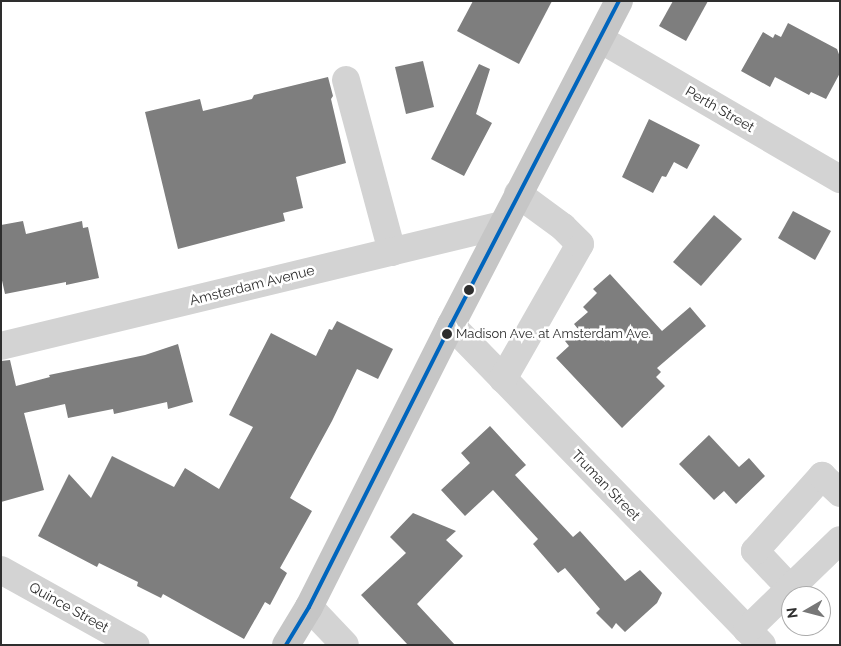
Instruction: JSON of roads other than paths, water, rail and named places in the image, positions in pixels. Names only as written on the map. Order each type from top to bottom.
[{"type":"main road","points":[[286,645],[309,607],[502,225],[619,1]]},
{"type":"street","name":"Perth Street","points":[[600,39],[840,180]]},
{"type":"street","points":[[346,80],[392,252]]},
{"type":"street","points":[[503,379],[580,244],[563,228],[518,194]]},
{"type":"street","name":"Amsterdam Avenue","points":[[1,346],[502,225]]},
{"type":"street","name":"Truman Street","points":[[451,325],[755,637]]},
{"type":"street","points":[[788,586],[755,551],[822,476],[840,493]]},
{"type":"street","points":[[792,586],[840,540]]},
{"type":"street","name":"Quince Street","points":[[1,570],[136,645]]},
{"type":"street","points":[[755,637],[781,601]]},
{"type":"street","points":[[309,607],[345,645]]},
{"type":"place","name":"Madison Ave. at Amsterdam Ave.","points":[[447,334]]}]
